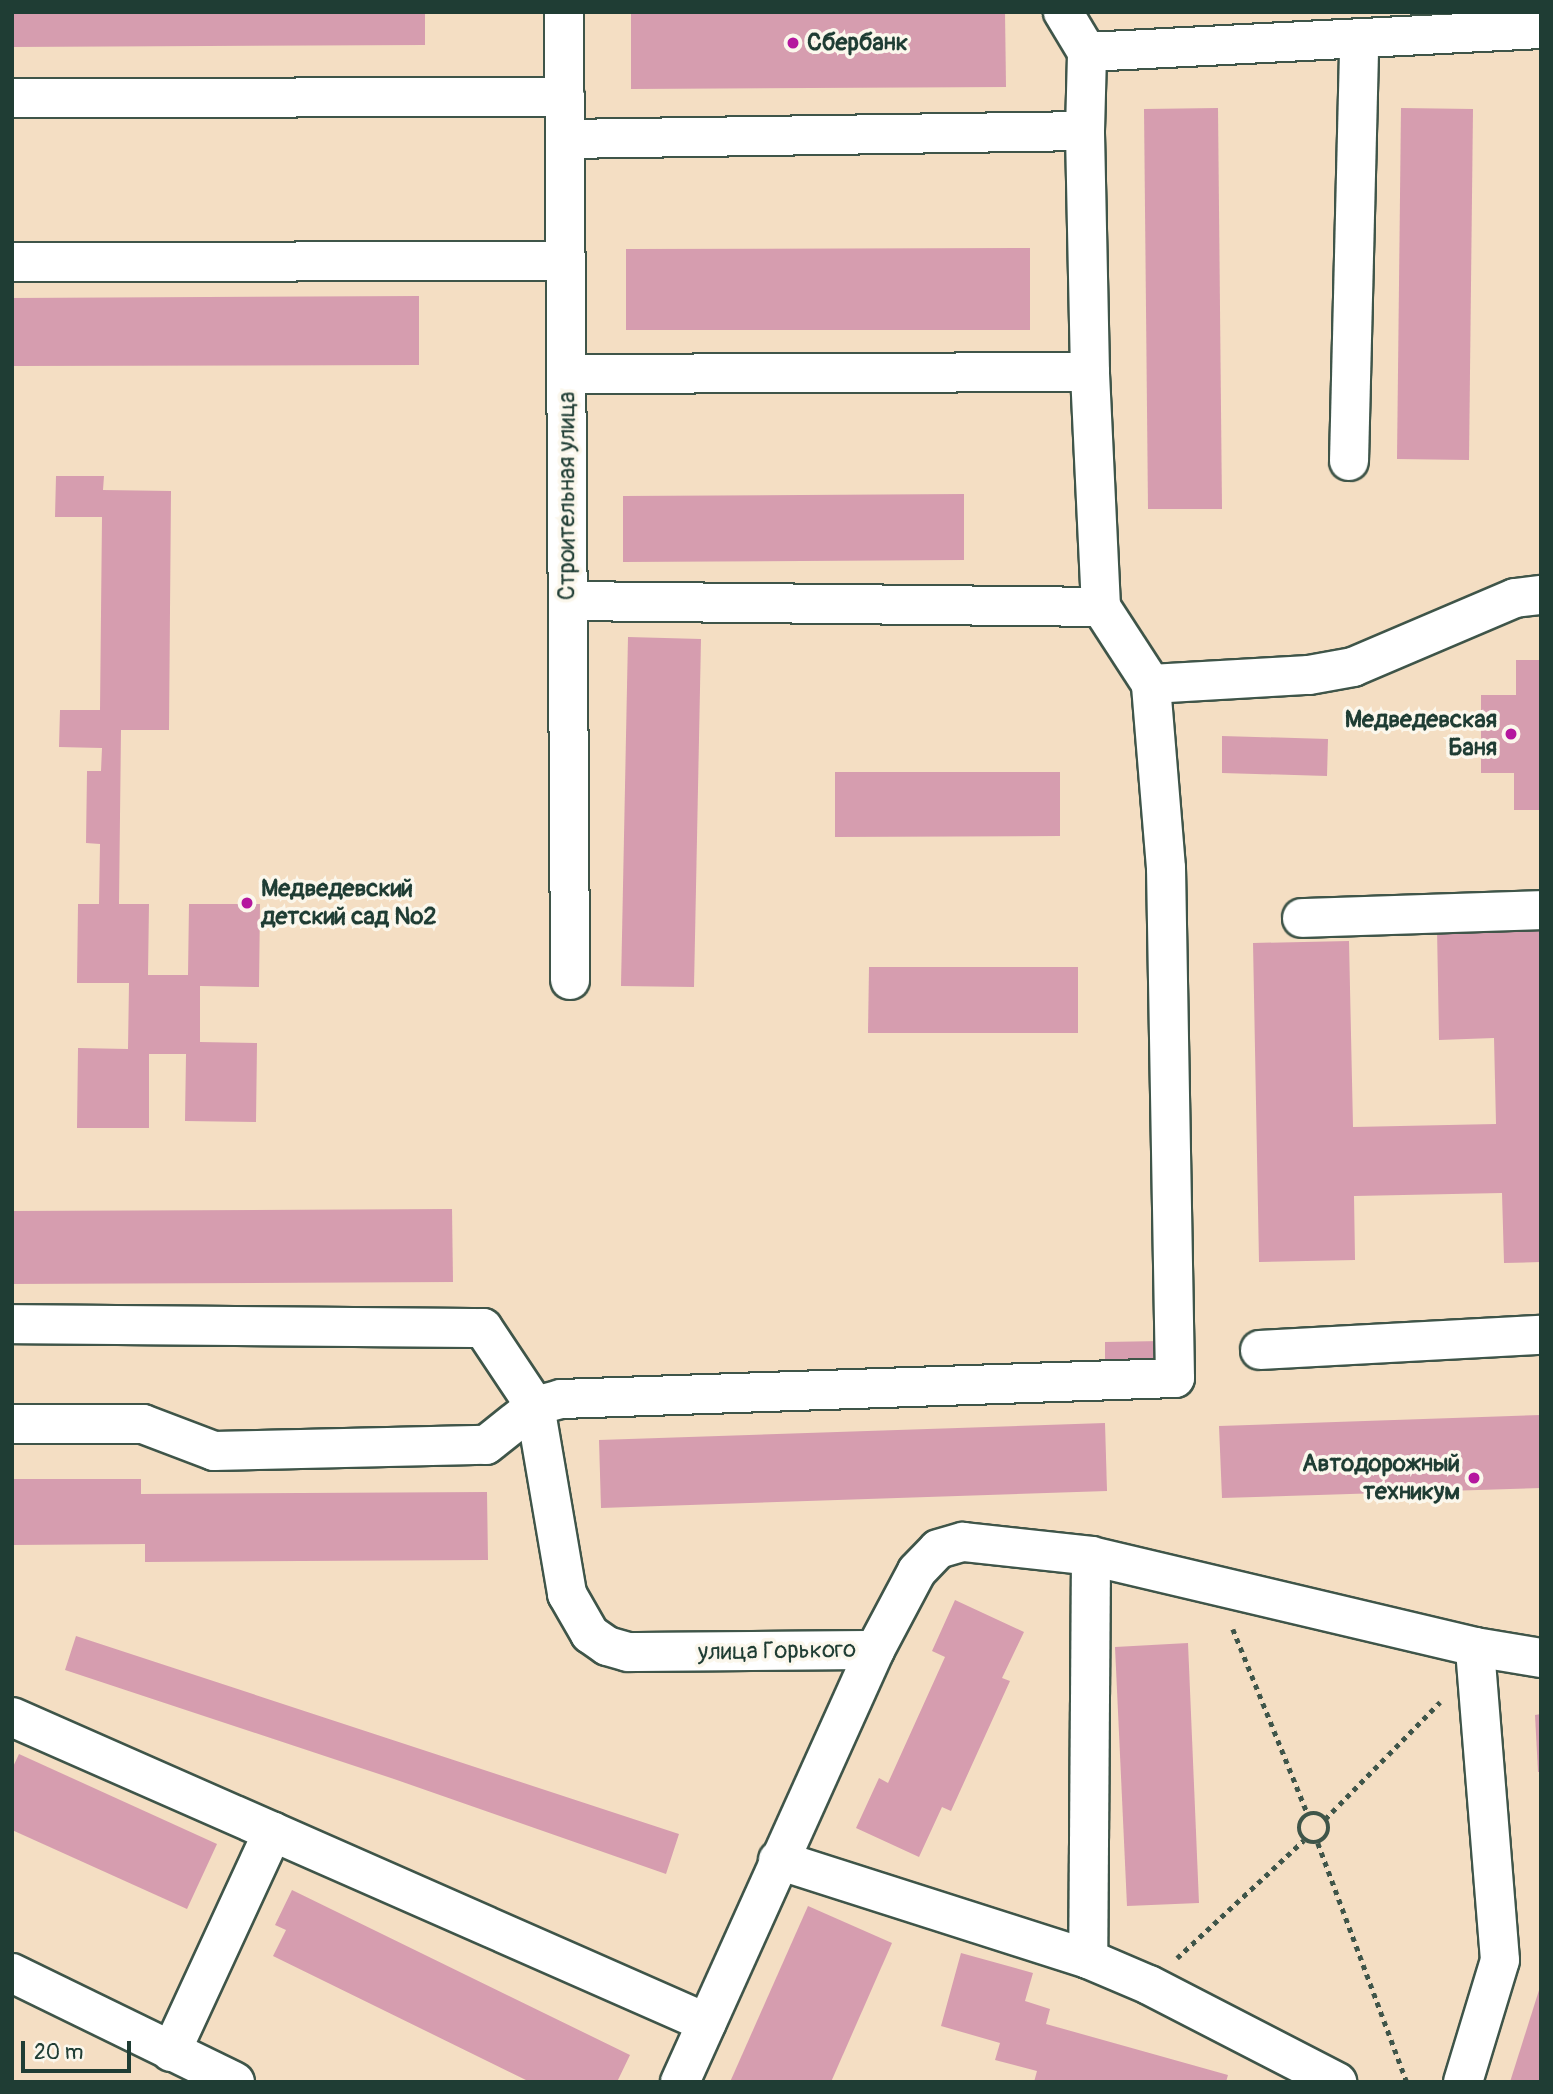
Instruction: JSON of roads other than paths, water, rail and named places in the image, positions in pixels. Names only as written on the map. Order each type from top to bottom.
[{"type":"street","name":"Строительная улица","points":[[564,12],[570,980]]},
{"type":"street","points":[[12,1424],[143,1424],[214,1451],[486,1445],[535,1406],[561,1399],[1175,1378],[1166,868],[1151,684],[1101,607],[1090,372],[1085,131],[1087,52],[1063,12]]},
{"type":"street","points":[[1087,52],[1359,38],[1479,22],[1541,29]]},
{"type":"street","points":[[1349,461],[1359,38]]},
{"type":"street","points":[[12,98],[565,97]]},
{"type":"street","points":[[565,139],[1085,131]]},
{"type":"street","points":[[12,262],[565,261]]},
{"type":"street","points":[[566,374],[1090,372]]},
{"type":"street","points":[[1151,684],[1309,676],[1353,667],[1515,598],[1541,595]]},
{"type":"street","points":[[568,601],[1101,607]]},
{"type":"street","points":[[1301,918],[1541,910]]},
{"type":"street","points":[[12,1324],[483,1328],[535,1406]]},
{"type":"street","points":[[1260,1350],[1541,1335]]},
{"type":"street","name":"улица Горького","points":[[535,1406],[567,1594],[590,1634],[607,1646],[628,1652],[875,1650],[917,1570],[938,1549],[963,1542],[1091,1556],[1216,1586],[1477,1656],[1541,1658]]},
{"type":"street","points":[[1088,1959],[1091,1556]]},
{"type":"street","points":[[680,2082],[875,1650]]},
{"type":"street","points":[[1463,2082],[1500,1960],[1477,1656]]},
{"type":"street","points":[[12,1717],[707,2024]]},
{"type":"street","points":[[171,2052],[273,1831]]},
{"type":"street","points":[[778,1860],[1088,1959],[1149,1985],[1337,2082]]},
{"type":"street","points":[[12,1973],[171,2052],[217,2078]]},
{"type":"place","name":"Сбербанк","points":[[793,43]]},
{"type":"place","name":"Медведевская Баня","points":[[1511,734]]},
{"type":"place","name":"Медведевский детский сад №2","points":[[247,903]]},
{"type":"place","name":"Автодорожный техникум","points":[[1474,1478]]}]
